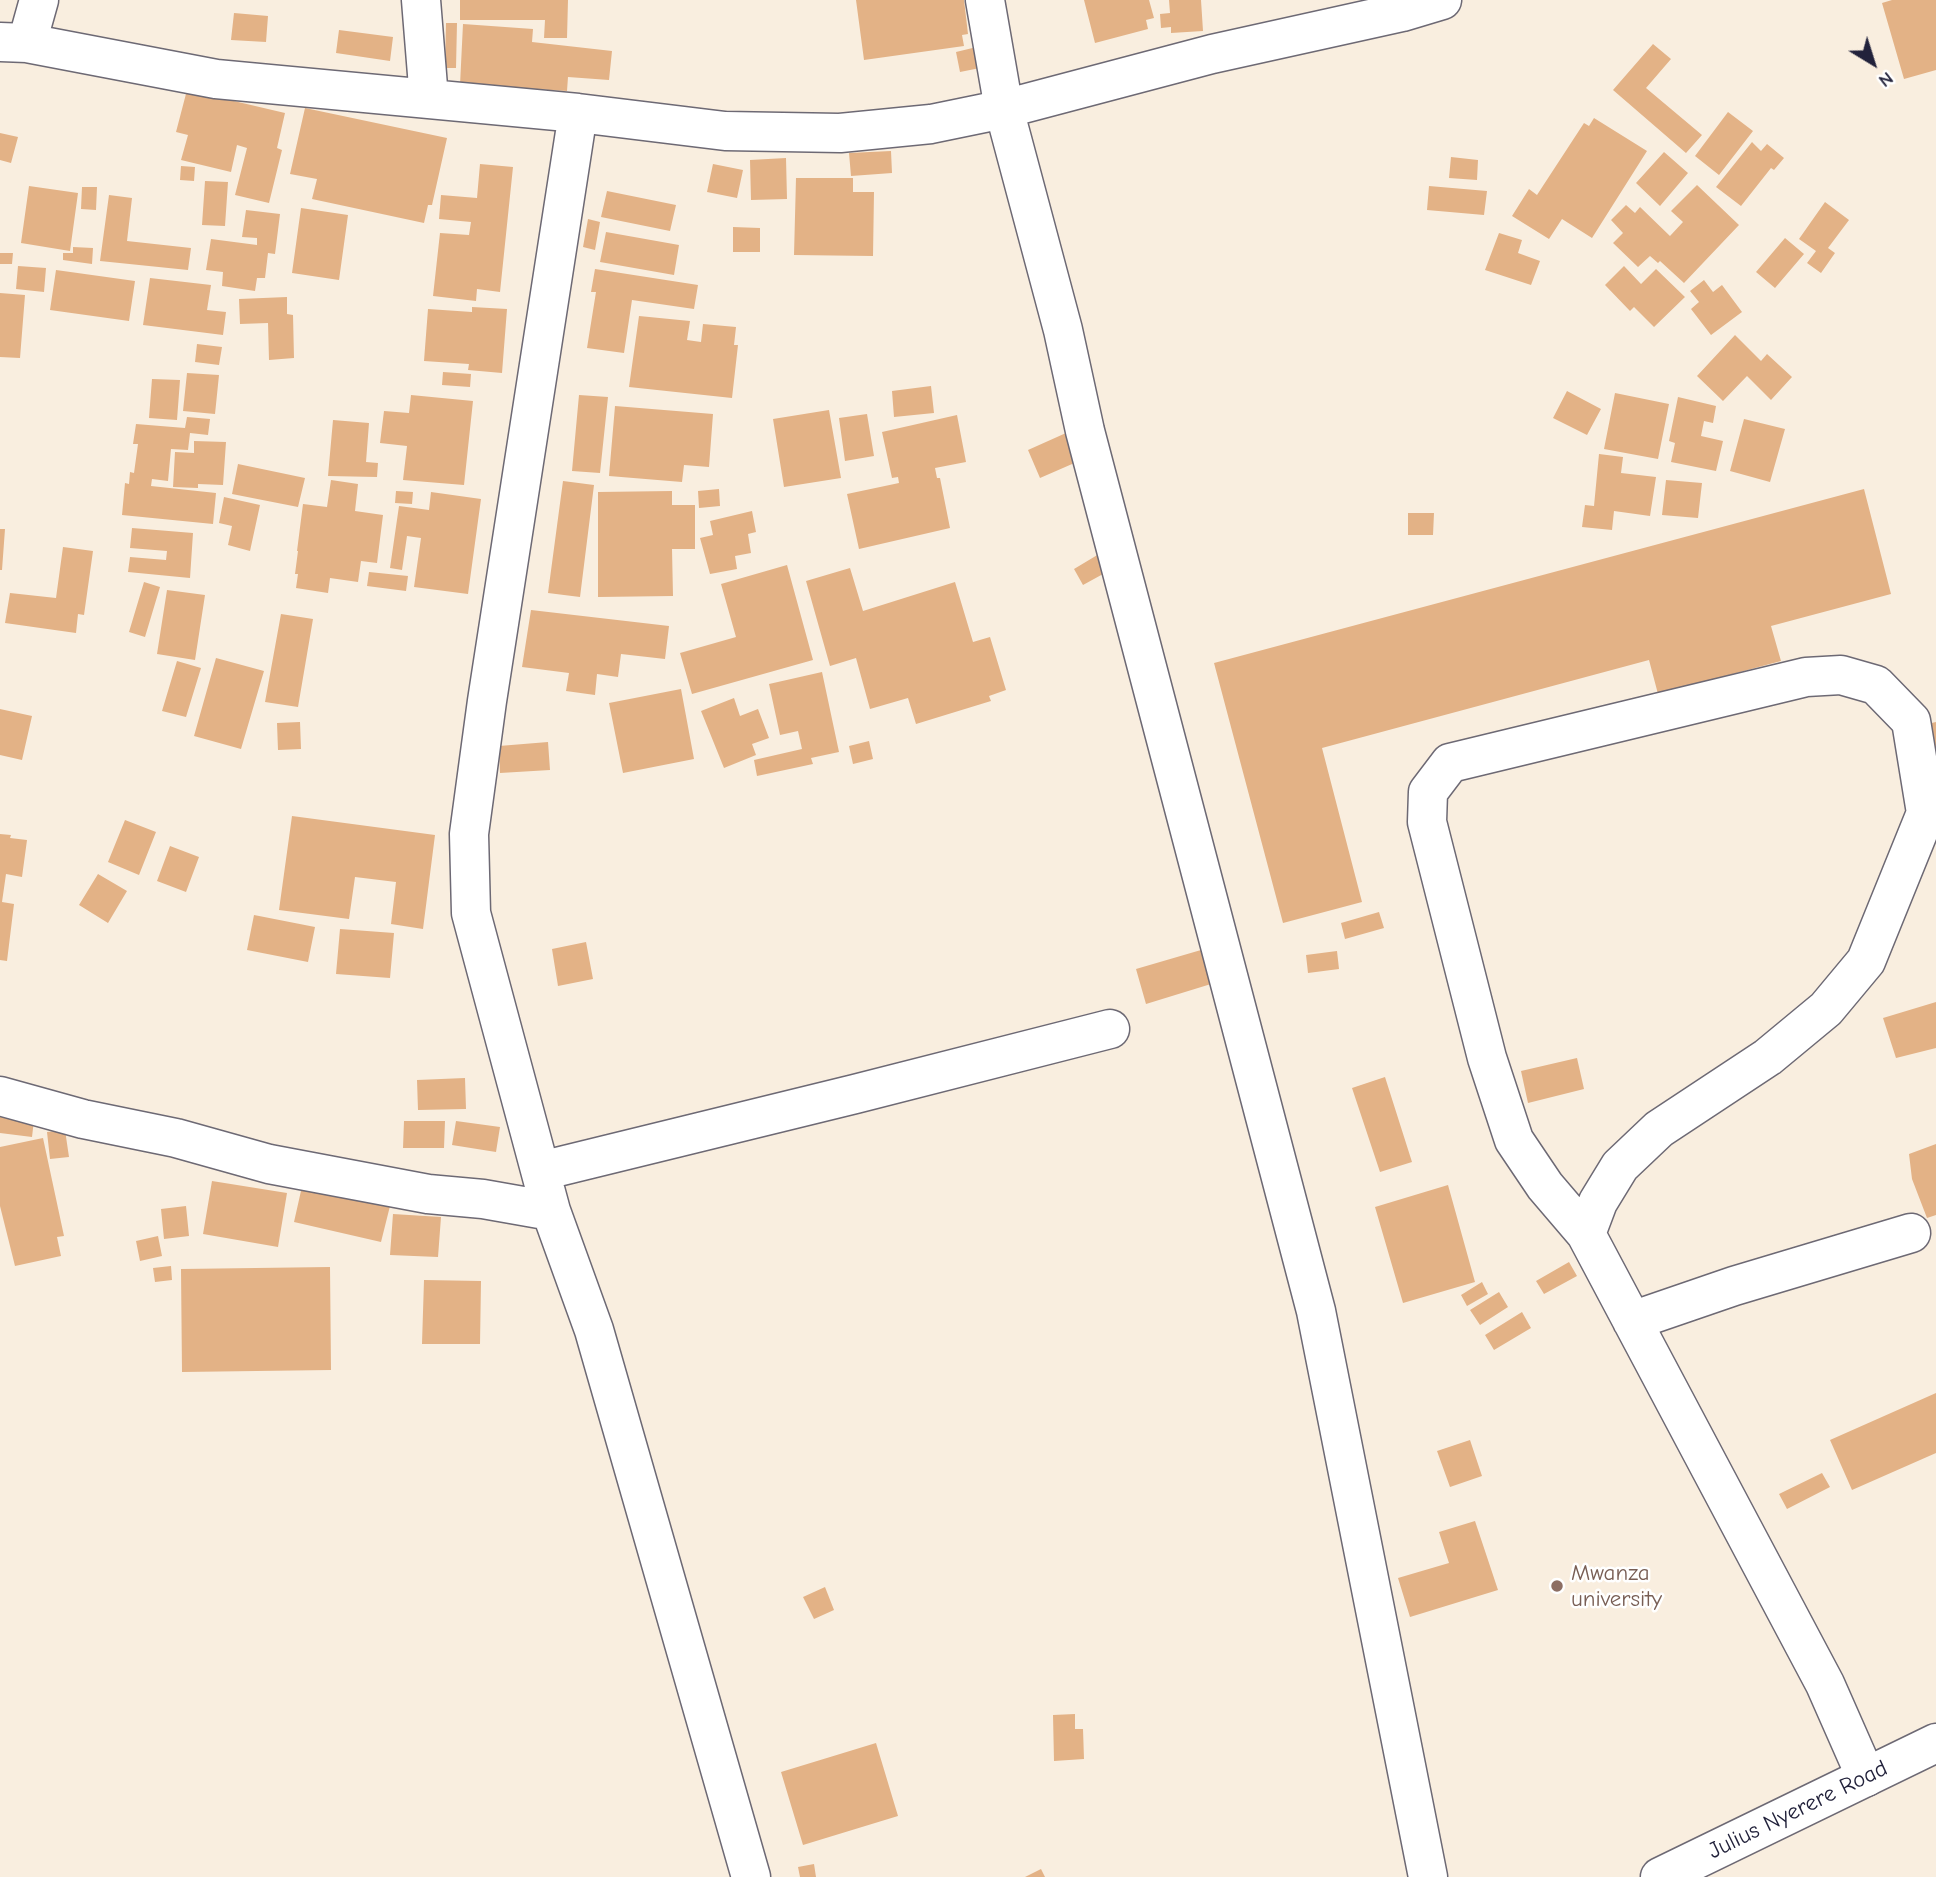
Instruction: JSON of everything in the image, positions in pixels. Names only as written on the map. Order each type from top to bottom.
[{"type":"main road","points":[[39,0],[14,42],[216,79],[578,113],[725,131],[840,133],[931,124],[1004,109],[1401,6],[1442,0]]},
{"type":"main road","points":[[421,0],[429,99]]},
{"type":"main road","points":[[985,0],[1004,109],[1063,330],[1085,431],[1316,1311],[1428,1877]]},
{"type":"main road","points":[[578,113],[487,701],[470,834],[471,913],[551,1211],[594,1330],[751,1877]]},
{"type":"main road","points":[[1586,1234],[1598,1202],[1620,1166],[1659,1129],[1768,1057],[1817,1017],[1866,961],[1926,813],[1911,722],[1876,685],[1841,675],[1806,677],[1450,763],[1428,792],[1427,822],[1487,1058],[1514,1140],[1545,1186],[1586,1234],[1825,1684],[1866,1777]]},
{"type":"main road","points":[[541,1171],[918,1079],[1110,1028]]},
{"type":"main road","points":[[0,1096],[83,1119],[176,1138],[268,1164],[428,1194],[483,1199],[551,1211]]},
{"type":"main road","points":[[1632,1321],[1734,1286],[1911,1233]]},
{"type":"main road","name":"Julius Nyerere Road","points":[[1660,1877],[1936,1743]]},
{"type":"building","points":[[460,0],[568,0],[567,38],[544,38],[545,20],[460,20]]},
{"type":"building","points":[[856,0],[964,0],[968,34],[962,35],[964,46],[864,60]]},
{"type":"building","points":[[1084,0],[1149,0],[1154,18],[1146,20],[1148,29],[1095,43]]},
{"type":"building","points":[[1169,0],[1201,0],[1203,31],[1171,33],[1171,27],[1161,28],[1160,14],[1170,13]]},
{"type":"building","points":[[1892,0],[1936,0],[1936,70],[1904,79],[1882,3]]},
{"type":"building","points":[[234,13],[268,16],[266,42],[231,40]]},
{"type":"building","points":[[446,23],[457,23],[456,68],[445,68]]},
{"type":"building","points":[[463,24],[533,29],[532,42],[612,51],[609,80],[568,77],[567,91],[460,85]]},
{"type":"building","points":[[339,30],[393,37],[390,61],[336,53]]},
{"type":"building","points":[[1653,44],[1671,59],[1646,88],[1702,135],[1686,153],[1613,90]]},
{"type":"building","points":[[985,45],[990,66],[960,72],[956,52]]},
{"type":"building","points":[[187,90],[285,113],[277,148],[282,150],[269,203],[235,195],[247,148],[237,145],[231,172],[181,160],[188,135],[176,132]]},
{"type":"building","points":[[305,108],[447,138],[432,205],[428,205],[424,223],[312,199],[317,179],[290,174]]},
{"type":"building","points":[[1728,112],[1753,131],[1719,175],[1695,156]]},
{"type":"building","points":[[1594,118],[1647,151],[1592,238],[1562,219],[1549,239],[1512,216],[1529,189],[1537,195],[1584,123],[1589,126]]},
{"type":"building","points":[[0,133],[18,137],[11,163],[0,160]]},
{"type":"building","points":[[1752,142],[1761,151],[1767,144],[1784,158],[1774,170],[1771,168],[1741,206],[1716,187]]},
{"type":"building","points":[[891,151],[892,173],[851,176],[849,153]]},
{"type":"building","points":[[1664,152],[1688,173],[1660,206],[1636,183]]},
{"type":"building","points":[[1451,157],[1478,160],[1477,180],[1449,178]]},
{"type":"building","points":[[786,158],[787,199],[751,200],[750,160]]},
{"type":"building","points":[[480,164],[513,167],[500,292],[477,289],[476,301],[433,296],[440,233],[469,235],[471,222],[439,219],[441,195],[477,198]]},
{"type":"building","points":[[713,164],[743,170],[737,198],[707,192]]},
{"type":"building","points":[[181,166],[195,167],[194,181],[180,180]]},
{"type":"building","points":[[796,178],[853,178],[853,192],[874,192],[873,256],[794,255]]},
{"type":"building","points":[[205,181],[228,182],[225,226],[202,225]]},
{"type":"building","points":[[1697,185],[1739,225],[1684,283],[1660,261],[1658,263],[1650,256],[1638,267],[1613,243],[1623,233],[1611,220],[1626,205],[1635,213],[1640,207],[1670,236],[1683,222],[1671,211]]},
{"type":"building","points":[[29,186],[78,193],[70,251],[21,243]]},
{"type":"building","points":[[1429,186],[1487,191],[1484,215],[1427,210]]},
{"type":"building","points":[[82,187],[97,187],[96,210],[81,209]]},
{"type":"building","points":[[607,191],[676,205],[670,231],[601,217]]},
{"type":"building","points":[[109,195],[132,198],[127,241],[191,248],[188,270],[100,261]]},
{"type":"building","points":[[1825,202],[1849,220],[1828,248],[1835,253],[1821,273],[1807,263],[1816,251],[1799,239]]},
{"type":"building","points":[[301,208],[348,215],[339,280],[292,273]]},
{"type":"building","points":[[246,210],[280,214],[275,254],[268,253],[265,278],[257,278],[255,291],[222,286],[223,272],[206,270],[211,239],[257,245],[257,238],[242,237]]},
{"type":"building","points":[[588,219],[600,222],[595,250],[583,247]]},
{"type":"building","points":[[733,227],[760,228],[760,252],[733,252]]},
{"type":"building","points":[[606,232],[679,245],[674,275],[600,262]]},
{"type":"building","points":[[1499,233],[1522,240],[1518,253],[1540,261],[1531,285],[1485,270]]},
{"type":"building","points":[[1785,238],[1804,254],[1775,288],[1756,272]]},
{"type":"building","points":[[73,247],[93,248],[92,264],[63,260],[63,253],[73,253]]},
{"type":"building","points":[[0,253],[13,253],[12,264],[0,264]]},
{"type":"building","points":[[18,266],[46,268],[44,292],[16,289]]},
{"type":"building","points":[[1624,266],[1641,284],[1656,269],[1685,297],[1654,327],[1634,307],[1630,311],[1605,285]]},
{"type":"building","points":[[595,269],[698,285],[694,309],[632,300],[624,353],[587,348],[596,292],[591,292]]},
{"type":"building","points":[[56,270],[135,281],[129,321],[50,310]]},
{"type":"building","points":[[150,278],[211,285],[207,310],[226,312],[223,335],[143,325]]},
{"type":"building","points":[[1704,280],[1713,292],[1722,285],[1742,312],[1711,335],[1691,309],[1699,302],[1690,291]]},
{"type":"building","points":[[0,293],[25,295],[20,358],[0,357]]},
{"type":"building","points":[[287,297],[287,314],[293,315],[294,358],[269,360],[268,323],[240,324],[239,299]]},
{"type":"building","points":[[472,307],[507,309],[502,373],[468,370],[469,364],[424,361],[428,309],[472,312]]},
{"type":"building","points":[[639,316],[690,321],[687,340],[701,342],[703,324],[736,327],[734,345],[738,345],[732,398],[629,387]]},
{"type":"building","points":[[1735,335],[1761,361],[1767,354],[1792,377],[1771,400],[1747,376],[1723,401],[1697,376]]},
{"type":"building","points":[[197,344],[222,347],[219,365],[195,362]]},
{"type":"building","points":[[443,372],[471,374],[470,387],[442,385]]},
{"type":"building","points":[[187,373],[219,375],[215,414],[183,411]]},
{"type":"building","points":[[152,379],[180,380],[177,420],[149,418]]},
{"type":"building","points":[[931,386],[934,413],[894,417],[892,391]]},
{"type":"building","points":[[1567,391],[1601,409],[1587,435],[1553,418]]},
{"type":"building","points":[[1615,393],[1669,404],[1658,459],[1604,449]]},
{"type":"building","points":[[411,395],[473,401],[464,485],[403,480],[407,446],[380,443],[384,411],[409,413]]},
{"type":"building","points":[[579,395],[608,397],[600,473],[572,471]]},
{"type":"building","points":[[1678,397],[1716,406],[1713,423],[1704,421],[1701,436],[1723,441],[1716,471],[1671,462],[1675,443],[1669,441]]},
{"type":"building","points":[[615,406],[713,414],[709,467],[684,465],[682,482],[609,476]]},
{"type":"building","points":[[829,410],[841,478],[784,487],[773,419]]},
{"type":"building","points":[[867,414],[874,456],[845,461],[839,418]]},
{"type":"building","points":[[957,415],[966,462],[935,468],[937,478],[940,478],[950,528],[859,549],[847,494],[899,483],[898,477],[892,478],[882,432]]},
{"type":"building","points":[[187,417],[210,419],[208,435],[190,433],[188,450],[171,449],[168,481],[152,479],[151,486],[216,493],[213,524],[122,515],[125,483],[129,484],[130,472],[134,473],[138,444],[133,444],[136,424],[185,428]]},
{"type":"building","points":[[1744,419],[1785,429],[1770,482],[1730,471]]},
{"type":"building","points":[[333,420],[369,423],[366,462],[378,463],[377,477],[328,476]]},
{"type":"building","points":[[1066,433],[1079,461],[1040,478],[1028,450]]},
{"type":"building","points":[[194,441],[226,442],[223,485],[173,487],[175,452],[194,453]]},
{"type":"building","points":[[1599,454],[1623,457],[1621,473],[1656,477],[1650,516],[1614,511],[1612,530],[1582,527],[1585,505],[1594,506]]},
{"type":"building","points":[[238,464],[305,478],[298,507],[232,494]]},
{"type":"building","points":[[331,480],[358,484],[355,511],[383,515],[377,563],[361,561],[358,582],[330,578],[328,593],[296,588],[298,574],[295,574],[303,504],[327,507]]},
{"type":"building","points":[[1666,480],[1702,483],[1698,518],[1662,515]]},
{"type":"building","points":[[563,481],[594,485],[580,597],[548,593]]},
{"type":"building","points":[[719,489],[720,506],[699,508],[698,491]]},
{"type":"building","points":[[1864,489],[1891,594],[1771,626],[1781,661],[1658,694],[1649,660],[1322,748],[1362,902],[1283,923],[1214,663]]},
{"type":"building","points":[[396,491],[413,492],[412,504],[395,503]]},
{"type":"building","points":[[672,491],[672,505],[695,505],[695,549],[672,549],[673,596],[598,597],[598,492]]},
{"type":"building","points":[[431,492],[481,499],[468,594],[414,587],[421,538],[407,536],[402,570],[390,568],[399,506],[429,510]]},
{"type":"building","points":[[224,497],[260,505],[250,551],[228,545],[232,526],[219,523]]},
{"type":"building","points":[[752,511],[756,532],[748,534],[751,553],[735,556],[737,569],[710,574],[700,538],[713,535],[710,521]]},
{"type":"building","points":[[1408,513],[1434,513],[1433,535],[1408,535]]},
{"type":"building","points":[[132,528],[193,533],[190,578],[128,572],[130,557],[166,560],[167,551],[130,548]]},
{"type":"building","points":[[0,529],[5,529],[2,570],[0,570]]},
{"type":"building","points":[[63,547],[93,551],[84,615],[78,614],[76,633],[5,623],[10,593],[56,598]]},
{"type":"building","points":[[1104,551],[1114,568],[1083,585],[1074,569]]},
{"type":"building","points":[[787,565],[813,660],[692,694],[680,653],[736,637],[721,584]]},
{"type":"building","points":[[850,568],[863,611],[955,582],[973,642],[990,637],[1006,690],[989,696],[991,701],[916,724],[908,698],[870,709],[856,658],[830,666],[806,581]]},
{"type":"building","points":[[369,572],[408,576],[406,591],[367,586]]},
{"type":"building","points":[[144,582],[160,587],[145,637],[129,632]]},
{"type":"building","points":[[167,590],[205,595],[195,660],[157,654]]},
{"type":"building","points":[[531,610],[669,626],[665,659],[621,654],[618,677],[597,674],[595,695],[566,691],[569,673],[522,667]]},
{"type":"building","points":[[281,614],[313,619],[298,707],[265,702]]},
{"type":"building","points":[[216,658],[264,671],[241,749],[194,736]]},
{"type":"building","points":[[177,661],[201,668],[186,717],[162,711]]},
{"type":"building","points":[[822,672],[839,752],[811,758],[813,764],[757,776],[754,760],[802,749],[798,731],[780,735],[769,684]]},
{"type":"building","points":[[681,689],[694,759],[623,773],[609,703]]},
{"type":"building","points":[[734,698],[740,716],[758,709],[769,738],[752,744],[756,755],[724,768],[701,711]]},
{"type":"building","points":[[0,709],[32,716],[22,760],[0,755]]},
{"type":"building","points":[[300,722],[301,749],[278,750],[277,723]]},
{"type":"building","points":[[1936,722],[1936,770],[1923,725]]},
{"type":"building","points":[[869,741],[873,759],[853,764],[849,746]]},
{"type":"building","points":[[548,742],[550,770],[500,773],[499,746]]},
{"type":"building","points":[[292,816],[435,835],[423,929],[391,924],[396,882],[355,877],[349,919],[279,910]]},
{"type":"building","points":[[125,820],[156,832],[139,875],[108,862]]},
{"type":"building","points":[[0,834],[27,840],[22,877],[6,874],[2,902],[14,904],[7,961],[0,960]]},
{"type":"building","points":[[170,846],[199,857],[186,892],[157,881]]},
{"type":"building","points":[[98,874],[127,891],[108,923],[79,905]]},
{"type":"building","points":[[1379,912],[1384,928],[1345,939],[1341,923]]},
{"type":"building","points":[[254,915],[315,927],[308,962],[247,950]]},
{"type":"building","points":[[340,929],[394,933],[390,978],[336,974]]},
{"type":"building","points":[[586,942],[593,979],[558,986],[552,949]]},
{"type":"building","points":[[1201,950],[1211,984],[1146,1004],[1136,969]]},
{"type":"building","points":[[1337,951],[1339,969],[1308,973],[1306,955]]},
{"type":"building","points":[[1936,1002],[1936,1048],[1896,1058],[1883,1018]]},
{"type":"building","points":[[1577,1058],[1584,1089],[1528,1103],[1521,1071]]},
{"type":"building","points":[[1385,1077],[1412,1162],[1380,1172],[1352,1088]]},
{"type":"building","points":[[465,1078],[466,1109],[418,1110],[417,1080]]},
{"type":"building","points":[[0,1116],[34,1120],[32,1137],[0,1133]]},
{"type":"building","points":[[404,1121],[445,1121],[444,1148],[403,1148]]},
{"type":"building","points":[[456,1121],[500,1127],[496,1152],[452,1145]]},
{"type":"building","points":[[65,1130],[69,1157],[50,1159],[47,1132]]},
{"type":"building","points":[[43,1138],[64,1236],[57,1237],[61,1256],[15,1266],[0,1206],[0,1147]]},
{"type":"building","points":[[1936,1144],[1936,1215],[1927,1218],[1912,1179],[1909,1154]]},
{"type":"building","points":[[212,1181],[287,1193],[278,1247],[203,1234]]},
{"type":"building","points":[[303,1182],[391,1202],[381,1242],[294,1222]]},
{"type":"building","points":[[1448,1185],[1475,1282],[1403,1303],[1375,1207]]},
{"type":"building","points":[[186,1206],[189,1236],[164,1239],[161,1209]]},
{"type":"building","points":[[393,1214],[441,1217],[438,1257],[390,1255]]},
{"type":"building","points":[[158,1236],[162,1256],[140,1261],[136,1241]]},
{"type":"building","points":[[1569,1262],[1577,1276],[1544,1294],[1536,1281]]},
{"type":"building","points":[[171,1266],[172,1280],[155,1282],[153,1268]]},
{"type":"building","points":[[330,1267],[331,1370],[182,1372],[181,1269]]},
{"type":"building","points":[[424,1280],[481,1281],[480,1344],[422,1344]]},
{"type":"building","points":[[1482,1282],[1488,1294],[1467,1306],[1461,1295]]},
{"type":"building","points":[[1499,1292],[1508,1307],[1480,1325],[1470,1310]]},
{"type":"building","points":[[1522,1312],[1531,1328],[1494,1350],[1485,1335]]},
{"type":"building","points":[[1936,1393],[1936,1453],[1852,1490],[1830,1440]]},
{"type":"building","points":[[1470,1440],[1482,1476],[1450,1487],[1437,1451]]},
{"type":"building","points":[[1822,1473],[1830,1487],[1787,1509],[1779,1494]]},
{"type":"building","points":[[1475,1521],[1498,1590],[1410,1617],[1398,1578],[1449,1563],[1439,1532]]},
{"type":"building","points":[[825,1587],[834,1610],[814,1619],[803,1597]]},
{"type":"building","points":[[1075,1714],[1075,1729],[1083,1729],[1084,1759],[1054,1761],[1053,1715]]},
{"type":"building","points":[[876,1743],[898,1816],[803,1845],[781,1772]]},
{"type":"building","points":[[814,1864],[816,1877],[800,1877],[798,1867]]},
{"type":"building","points":[[1041,1869],[1045,1877],[1025,1877]]},
{"type":"place","name":"Mwanza university","points":[[1557,1586]]}]
